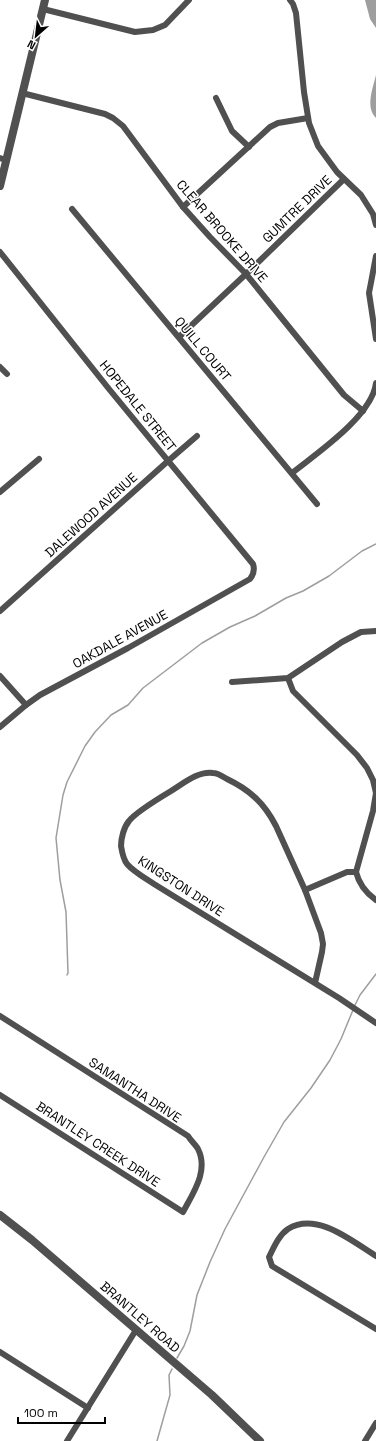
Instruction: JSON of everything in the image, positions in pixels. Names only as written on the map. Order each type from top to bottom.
[{"type":"street","points":[[0,186],[3,159],[22,93],[45,0]]},
{"type":"street","points":[[43,9],[135,32],[153,30],[165,25],[189,0]]},
{"type":"street","points":[[290,0],[296,13],[308,118],[318,146],[337,172],[361,195],[373,214],[376,225]]},
{"type":"street","name":"CLEAR BROOKE DRIVE","points":[[22,93],[105,114],[123,126],[183,207],[246,274],[344,395],[363,411]]},
{"type":"street","points":[[216,98],[232,130],[249,147]]},
{"type":"street","points":[[183,207],[270,127],[308,118]]},
{"type":"street","name":"GUMTRE DRIVE","points":[[179,337],[344,179]]},
{"type":"street","name":"QUILL COURT","points":[[72,209],[317,504]]},
{"type":"street","name":"HOPEDALE STREET","points":[[0,252],[253,564],[253,575]]},
{"type":"street","points":[[376,256],[369,293],[376,339]]},
{"type":"street","points":[[0,367],[7,374]]},
{"type":"street","points":[[292,473],[350,426],[363,411],[371,398],[376,383]]},
{"type":"street","name":"DALEWOOD AVENUE","points":[[0,611],[197,436]]},
{"type":"street","points":[[0,492],[39,458]]},
{"type":"street","name":"OAKDALE AVENUE","points":[[0,727],[40,695],[128,648],[245,582],[253,575]]},
{"type":"street","points":[[232,682],[288,678],[342,642],[361,632],[376,630]]},
{"type":"street","points":[[0,676],[26,705]]},
{"type":"street","points":[[288,678],[293,691],[357,755],[367,768],[373,780],[376,793],[373,811],[356,872],[362,887],[376,900]]},
{"type":"street","name":"KINGSTON DRIVE","points":[[315,983],[323,944],[320,929],[305,890],[276,826],[263,804],[245,789],[217,774],[200,774],[163,796],[131,818],[123,832],[121,843],[122,851],[127,864],[134,871],[315,983],[376,1023]]},
{"type":"street","points":[[305,890],[348,872],[356,872]]},
{"type":"street","name":"SAMANTHA DRIVE","points":[[0,1016],[188,1136],[198,1150],[202,1163],[202,1176],[183,1212]]},
{"type":"street","name":"BRANTLEY CREEK DRIVE","points":[[0,1095],[183,1212]]},
{"type":"street","name":"BRANTLEY ROAD","points":[[0,1215],[32,1240],[212,1395],[260,1441]]},
{"type":"street","points":[[376,1256],[330,1228],[319,1224],[304,1223],[288,1229],[277,1241],[269,1257],[272,1266],[376,1330]]},
{"type":"street","points":[[67,1441],[136,1330]]},
{"type":"street","points":[[0,1352],[88,1408]]},
{"type":"street","points":[[365,1441],[376,1423]]},
{"type":"shaded area","points":[[365,0],[376,0],[376,28],[370,19]]},
{"type":"shaded area","points":[[376,75],[376,118],[373,114],[370,103]]},
{"type":"waterway","points":[[67,975],[66,912],[60,880],[56,838],[63,795],[67,782],[85,746],[95,732],[111,715],[128,705],[143,688],[202,643],[230,627],[255,616],[286,598],[303,591],[329,576],[362,551],[376,544]]},
{"type":"waterway","points":[[354,1007],[360,995],[376,974]]},
{"type":"waterway","points":[[177,1358],[190,1331],[197,1295],[225,1229],[284,1122],[311,1088],[330,1060],[341,1039],[353,1010]]},
{"type":"waterway","points":[[157,1441],[170,1395],[169,1375],[172,1369]]}]
